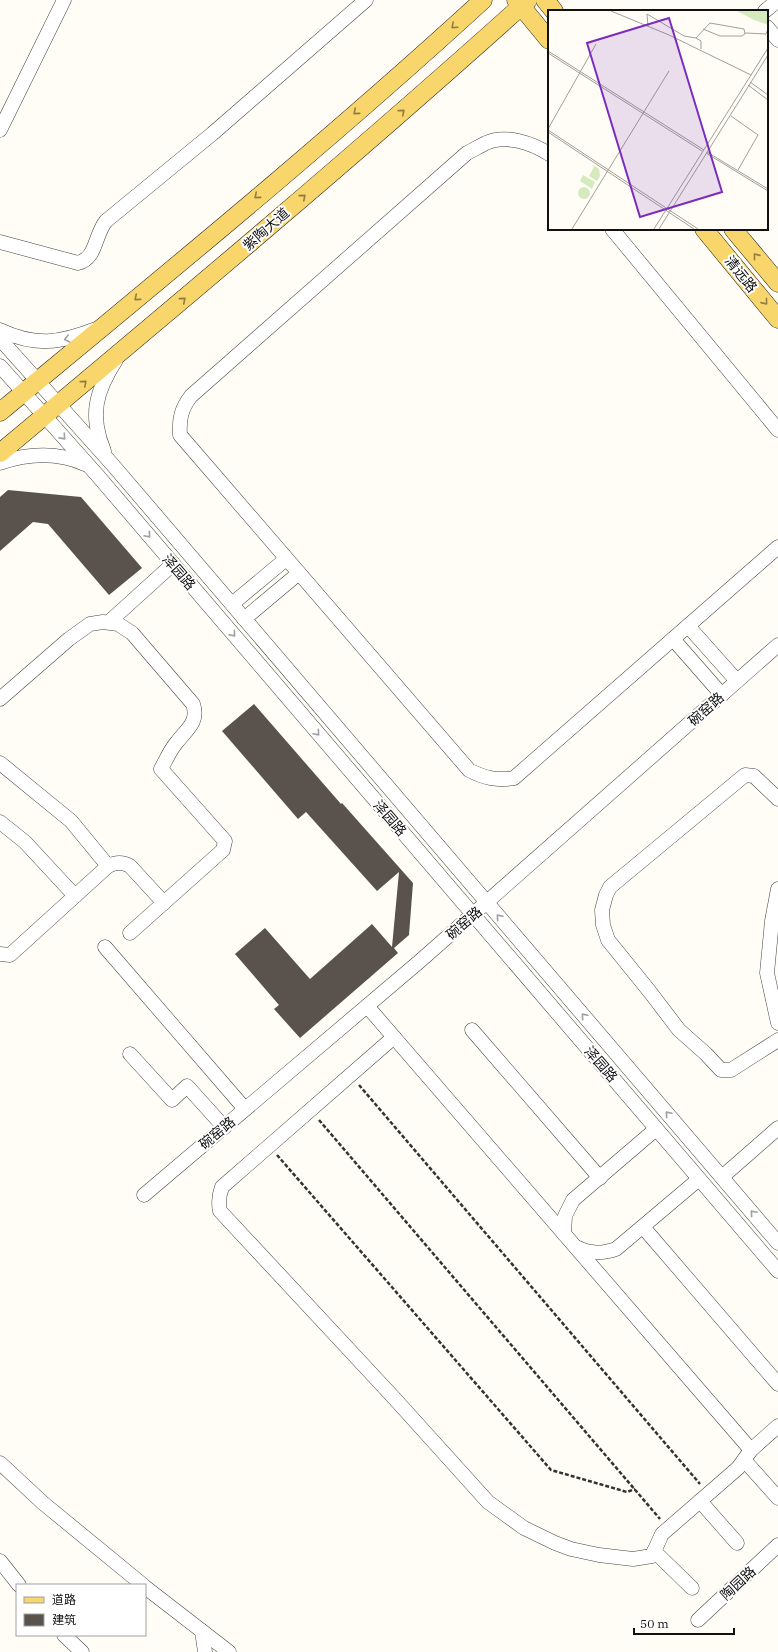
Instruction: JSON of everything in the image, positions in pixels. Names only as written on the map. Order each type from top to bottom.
[{"type":"main road","points":[[0,412],[104,326],[415,62],[483,0]]},
{"type":"main road","points":[[545,0],[553,10]]},
{"type":"main road","points":[[522,2],[548,39]]},
{"type":"main road","name":"紫陶大道","points":[[0,453],[425,92],[522,2]]},
{"type":"main road","name":"清远路","points":[[705,230],[778,319]]},
{"type":"main road","name":"清远路","points":[[735,230],[778,283]]},
{"type":"street","points":[[0,130],[64,0]]},
{"type":"street","points":[[0,242],[78,263],[85,261],[90,256],[99,231],[106,221],[212,134],[366,0]]},
{"type":"street","points":[[766,10],[778,0]]},
{"type":"street","points":[[768,28],[778,40]]},
{"type":"street","points":[[548,154],[529,144],[506,140],[487,142],[467,153],[197,391],[186,402],[180,416],[180,435],[469,770],[491,779],[505,780],[514,778],[778,547]]},
{"type":"street","points":[[613,230],[778,430]]},
{"type":"street","points":[[0,330],[30,341],[52,342],[74,337],[104,326]]},
{"type":"street","name":"泽园路","points":[[0,339],[108,459],[778,1243]]},
{"type":"street","points":[[108,459],[96,429],[96,407],[106,376],[123,350]]},
{"type":"street","name":"泽园路","points":[[0,366],[88,465],[778,1271]]},
{"type":"street","points":[[0,463],[23,456],[44,454],[66,457],[88,465]]},
{"type":"street","points":[[232,604],[286,558]]},
{"type":"street","points":[[109,622],[173,564]]},
{"type":"street","points":[[244,619],[299,573]]},
{"type":"street","points":[[0,699],[69,639],[90,624],[109,622],[121,626],[132,633],[193,704],[195,710],[194,722],[169,753],[161,770],[225,841],[222,850],[130,933]]},
{"type":"street","points":[[688,626],[737,681]]},
{"type":"street","points":[[673,640],[722,695]]},
{"type":"street","name":"碗窑路","points":[[144,1195],[473,915],[778,645]]},
{"type":"street","points":[[0,763],[71,822],[108,866]]},
{"type":"street","points":[[778,799],[754,776],[745,775],[610,887],[603,903],[601,918],[608,940],[679,1030],[706,1054],[721,1070],[732,1070],[778,1040]]},
{"type":"street","points":[[0,822],[25,842],[75,896]]},
{"type":"street","points":[[0,954],[10,955],[108,866],[118,863],[130,866],[164,903]]},
{"type":"street","points":[[778,889],[772,921],[767,973],[778,1023]]},
{"type":"street","points":[[105,946],[245,1109]]},
{"type":"street","points":[[367,1006],[576,1247],[748,1455],[778,1498]]},
{"type":"street","points":[[472,1030],[600,1178]]},
{"type":"street","points":[[394,1037],[222,1187],[219,1200],[220,1211],[395,1399],[488,1502],[524,1528],[555,1543],[599,1555],[633,1559],[652,1556],[662,1534],[738,1468],[748,1455],[778,1426]]},
{"type":"street","points":[[130,1054],[172,1100],[187,1086],[224,1126]]},
{"type":"street","points":[[722,1177],[778,1128]]},
{"type":"street","points":[[564,1234],[565,1216],[574,1200],[656,1129]]},
{"type":"street","points":[[576,1247],[591,1253],[608,1252],[616,1249],[699,1179]]},
{"type":"street","points":[[643,1227],[778,1384]]},
{"type":"street","points":[[0,1463],[43,1503],[142,1584]]},
{"type":"street","points":[[704,1497],[737,1543]]},
{"type":"street","name":"陶园路","points":[[698,1620],[778,1545]]},
{"type":"street","points":[[654,1551],[692,1588]]},
{"type":"street","points":[[0,1561],[18,1584]]},
{"type":"street","points":[[146,1588],[229,1652]]},
{"type":"street","points":[[202,1631],[205,1652]]},
{"type":"street","points":[[65,1636],[82,1652]]},
{"type":"path","points":[[350,1075],[704,1497]]},
{"type":"path","points":[[310,1110],[668,1528]]},
{"type":"path","points":[[269,1146],[552,1470],[627,1492],[635,1489]]},
{"type":"building","points":[[8,490],[81,497],[142,568],[109,595],[48,524],[33,522],[0,551],[0,497]]},
{"type":"building","points":[[254,704],[341,804],[342,803],[413,883],[409,935],[394,948],[398,953],[300,1038],[274,1009],[279,1005],[235,954],[265,928],[310,979],[372,924],[392,947],[399,872],[377,891],[306,812],[298,819],[222,731]]}]
